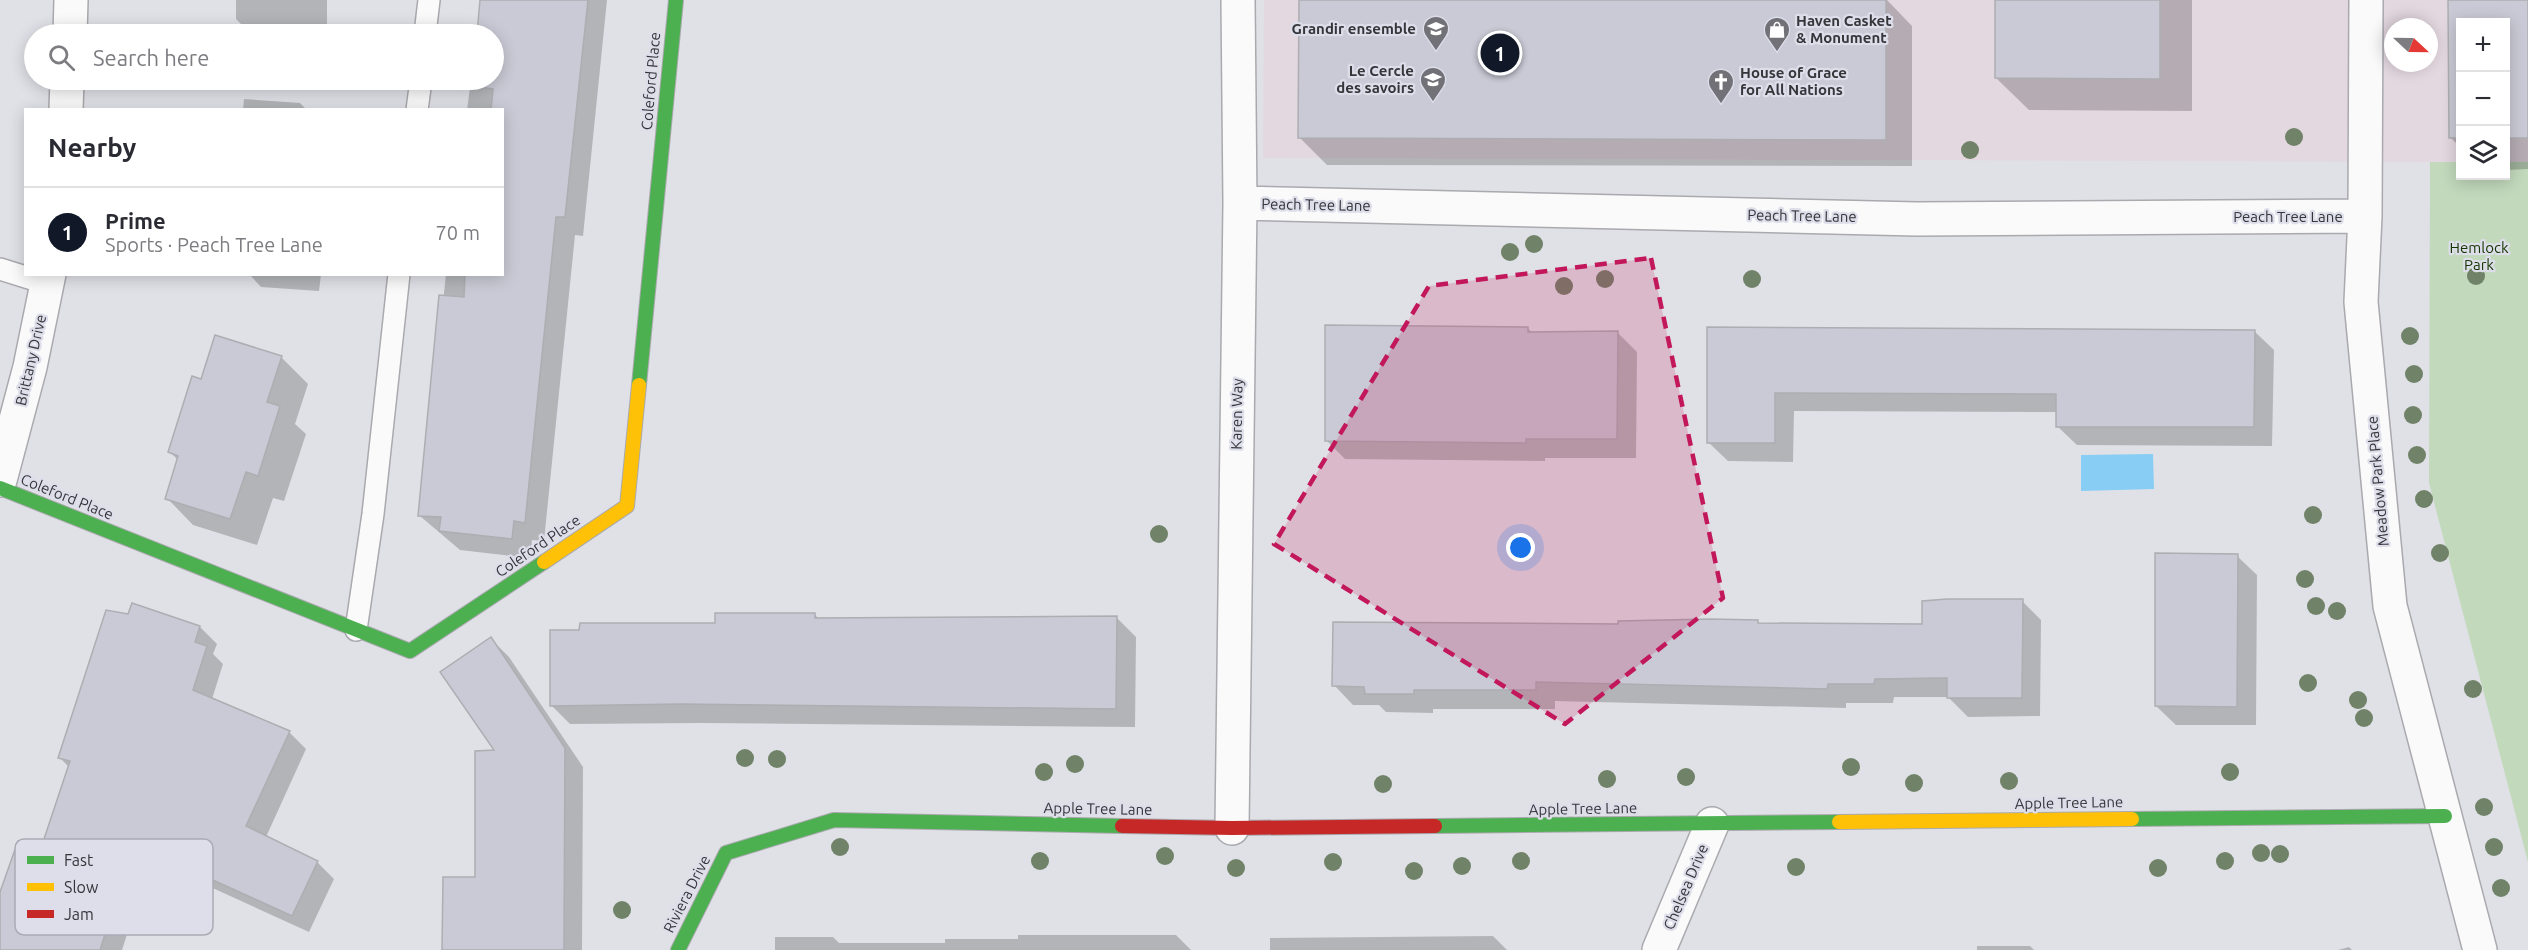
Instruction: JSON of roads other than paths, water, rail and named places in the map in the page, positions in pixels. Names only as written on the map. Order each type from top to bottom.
[{"type":"street","points":[[71,24],[72,0]]},
{"type":"street","name":"Coleford Place","points":[[0,488],[410,651],[627,506],[676,0]]},
{"type":"street","name":"Karen Way","points":[[1232,828],[1240,203],[1238,0]]},
{"type":"street","name":"Meadow Park Place","points":[[2366,0],[2365,216],[2361,302],[2390,606],[2480,950]]},
{"type":"street","points":[[66,108],[67,90]]},
{"type":"street","name":"Peach Tree Lane","points":[[1240,203],[1917,219],[2365,216]]},
{"type":"street","name":"Brittany Drive","points":[[0,480],[30,367],[49,279]]},
{"type":"street","name":"Apple Tree Lane","points":[[726,853],[834,820],[1232,828],[2445,816]]},
{"type":"street","name":"Chelsea Drive","points":[[1659,950],[1712,824]]},
{"type":"street","name":"Riviera Drive","points":[[678,950],[726,853]]},
{"type":"lane","points":[[426,24],[429,0]]},
{"type":"lane","points":[[417,108],[419,90]]},
{"type":"lane","points":[[0,269],[24,274]]},
{"type":"lane","points":[[34,276],[49,279]]},
{"type":"lane","points":[[356,630],[373,514],[399,276]]},
{"type":"water","points":[[2153,454],[2154,489],[2081,491],[2081,455]]},
{"type":"place","name":"Grandir ensemble","points":[[1436,52]]},
{"type":"place","name":"Prime","points":[[1500,53]]},
{"type":"place","name":"Haven Casket & Monument","points":[[1777,53]]},
{"type":"place","name":"Le Cercle des savoirs","points":[[1433,103]]},
{"type":"place","name":"House of Grace for All Nations","points":[[1721,105]]},
{"type":"park label","name":"Hemlock Park","points":[[2479,256]]}]
